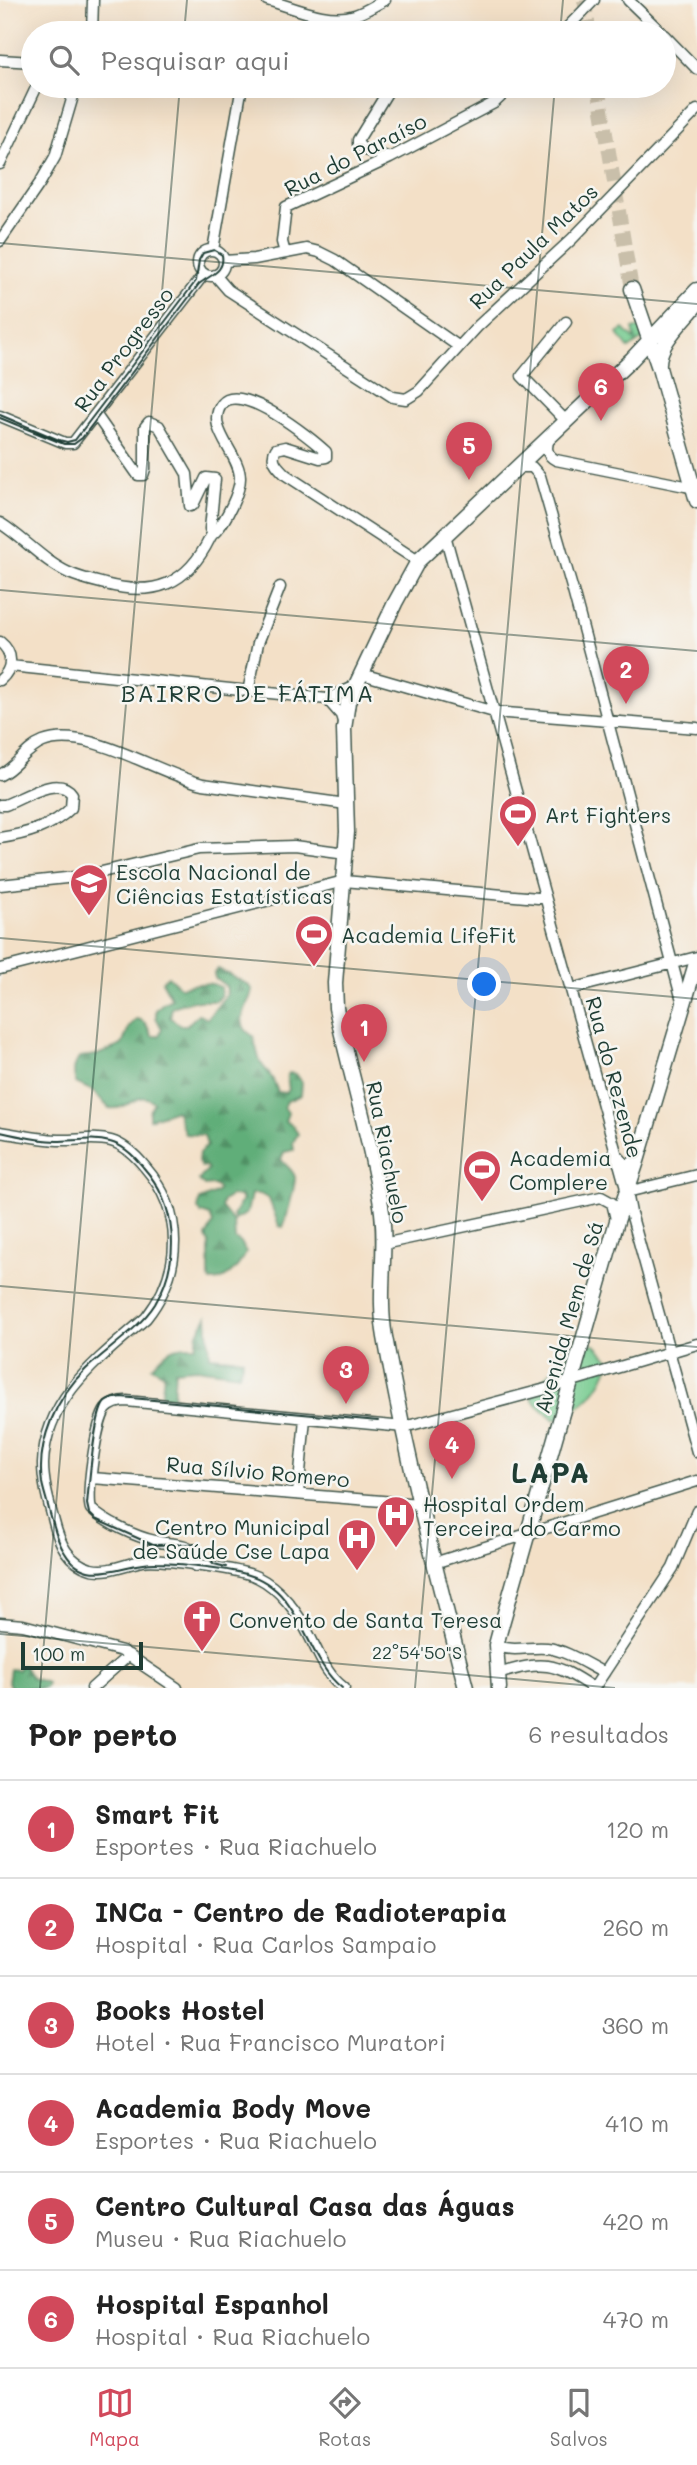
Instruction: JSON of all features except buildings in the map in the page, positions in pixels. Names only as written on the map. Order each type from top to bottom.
[{"type":"main road","points":[[632,289],[696,491]]},
{"type":"main road","name":"Rua Riachuelo","points":[[466,1688],[420,1504],[382,1316],[383,1244],[377,1186],[336,1008],[335,983],[346,853],[344,729],[348,702],[418,561],[566,421],[697,290]]},
{"type":"main road","points":[[659,368],[660,353],[666,342],[697,304]]},
{"type":"main road","name":"Avenida Mem de Sá","points":[[499,1681],[496,1645],[617,1221],[697,959]]},
{"type":"main road","points":[[617,1158],[625,1166],[634,1165],[637,1161]]},
{"type":"street","points":[[92,21],[93,0]]},
{"type":"street","points":[[267,0],[328,17],[352,16],[385,0]]},
{"type":"street","points":[[574,21],[594,0]]},
{"type":"street","points":[[631,2],[650,21]]},
{"type":"street","points":[[328,17],[328,21]]},
{"type":"street","points":[[676,47],[697,69]]},
{"type":"street","points":[[0,60],[21,62]]},
{"type":"street","points":[[0,164],[31,98]]},
{"type":"street","points":[[0,241],[55,157],[70,98]]},
{"type":"street","points":[[213,250],[240,98]]},
{"type":"street","points":[[384,98],[358,144],[363,149],[390,158]]},
{"type":"street","name":"Rua do Paraíso","points":[[285,253],[282,242],[286,206],[390,158],[499,98]]},
{"type":"street","name":"Rua Paula Matos","points":[[210,274],[228,290],[393,397],[412,397],[458,346],[572,239],[697,110]]},
{"type":"street","points":[[224,261],[254,259],[307,249],[335,260],[458,346]]},
{"type":"street","points":[[213,250],[220,253],[224,261],[222,270],[210,274],[200,268],[199,260],[204,252],[213,250]]},
{"type":"street","name":"Rua Progresso","points":[[0,416],[69,444],[81,434],[210,274]]},
{"type":"street","points":[[566,322],[522,376],[566,421]]},
{"type":"street","points":[[0,523],[69,573],[128,588],[152,588],[180,578],[201,556],[236,496],[240,480],[236,461],[218,428],[218,412],[228,398],[240,397],[266,409],[326,452],[326,457],[320,458],[285,447],[276,449],[273,454],[276,466],[418,561]]},
{"type":"street","points":[[96,415],[138,475],[144,473],[145,427],[149,422],[159,426],[187,474],[190,506],[193,505],[206,478],[215,479],[210,529],[213,533]]},
{"type":"street","points":[[552,433],[546,445],[551,457],[556,460],[696,491]]},
{"type":"street","points":[[540,476],[544,466],[556,460]]},
{"type":"street","points":[[515,467],[532,467],[540,476],[683,1004]]},
{"type":"street","name":"Rua do Rezende","points":[[445,535],[697,1452]]},
{"type":"street","points":[[247,692],[258,643],[280,587]]},
{"type":"street","points":[[0,642],[8,652],[10,666],[0,680]]},
{"type":"street","points":[[10,666],[327,699],[359,680],[494,712],[697,728]]},
{"type":"street","points":[[327,699],[341,715],[344,729]]},
{"type":"street","points":[[0,775],[12,769],[30,749],[41,742],[60,737],[78,738],[180,779],[203,785],[346,804]]},
{"type":"street","points":[[0,805],[54,786],[63,786],[72,794],[71,808],[54,821],[26,834],[0,838]]},
{"type":"street","points":[[0,885],[85,876],[199,849],[294,846],[346,853]]},
{"type":"street","points":[[0,969],[344,881],[545,897]]},
{"type":"street","points":[[571,989],[697,959]]},
{"type":"street","points":[[0,1132],[59,1140],[100,1139],[125,1147],[164,1192],[173,1221],[174,1239],[169,1276],[163,1291],[146,1318],[85,1371],[54,1416],[47,1438],[44,1479],[63,1547],[71,1558],[83,1566],[107,1570],[153,1560],[247,1573],[272,1587],[299,1617],[324,1665],[344,1688]]},
{"type":"street","points":[[627,1192],[697,1175]]},
{"type":"street","points":[[383,1244],[601,1197],[612,1203],[617,1221]]},
{"type":"street","points":[[196,1566],[196,1552],[188,1546],[150,1540],[92,1512],[89,1502],[101,1420],[108,1407],[116,1402],[404,1427],[697,1344]]},
{"type":"street","points":[[298,1494],[305,1418]]},
{"type":"street","name":"Rua Sílvio Romero","points":[[92,1478],[420,1504]]},
{"type":"street","points":[[434,1563],[697,1481]]},
{"type":"street","points":[[499,1681],[527,1665],[546,1665],[562,1669],[594,1688],[673,1568],[697,1511]]},
{"type":"street","points":[[0,1623],[23,1625],[113,1647],[177,1688]]},
{"type":"street","points":[[496,1645],[512,1650],[556,1650],[604,1673]]},
{"type":"street","points":[[92,1688],[129,1655]]},
{"type":"green space","points":[[642,327],[645,337],[629,349],[618,334],[624,329],[636,341],[633,329]]},
{"type":"green space","points":[[218,969],[252,989],[242,1019],[243,1025],[253,1036],[260,1062],[278,1092],[286,1093],[289,1090],[289,1073],[296,1074],[302,1082],[301,1095],[287,1101],[284,1107],[288,1113],[285,1121],[293,1126],[298,1134],[293,1142],[294,1150],[284,1152],[281,1159],[295,1177],[283,1227],[279,1226],[269,1199],[260,1194],[251,1194],[247,1213],[235,1220],[233,1216],[241,1197],[231,1196],[223,1201],[221,1207],[234,1223],[235,1239],[242,1244],[246,1253],[227,1276],[210,1281],[209,1244],[206,1237],[213,1223],[210,1216],[198,1209],[200,1200],[219,1189],[214,1185],[204,1186],[199,1180],[208,1169],[206,1166],[201,1167],[198,1162],[199,1153],[207,1146],[204,1135],[185,1134],[176,1110],[149,1119],[149,1111],[154,1102],[148,1098],[143,1097],[117,1108],[109,1108],[93,1091],[76,1083],[74,1073],[80,1057],[97,1055],[122,1045],[129,1027],[136,1019],[148,1027],[152,1036],[159,1036],[162,1029],[156,1017],[156,1010],[172,999],[162,981],[168,976],[180,987],[207,984],[221,988],[221,996],[216,1001],[191,1001],[172,1007],[170,1017],[180,1025],[187,1025],[199,1014],[207,1019],[227,994],[226,986],[215,978],[214,973]]},
{"type":"green space","points":[[207,1317],[210,1356],[243,1359],[239,1374],[196,1368],[175,1370],[173,1400],[161,1399],[164,1374],[152,1367],[171,1349],[196,1346],[198,1333]]},
{"type":"green space","points":[[580,1342],[594,1344],[610,1360],[607,1370],[590,1397],[555,1420],[533,1401],[532,1397],[539,1383]]},
{"type":"green space","points":[[20,1666],[24,1666],[31,1678],[47,1683],[45,1688],[11,1688],[8,1682],[10,1669],[18,1670]]},
{"type":"tunnel","points":[[584,0],[588,21]]},
{"type":"tunnel","points":[[600,98],[632,289]]},
{"type":"tram line","points":[[0,415],[59,440],[75,440],[196,281],[199,260],[203,253],[214,250],[222,255],[219,269],[199,284],[82,438],[74,444],[64,444],[0,418]]},
{"type":"tram line","points":[[0,1132],[50,1141],[97,1140],[120,1146],[136,1159],[154,1182],[163,1198],[172,1233],[169,1269],[155,1304],[132,1330],[94,1361],[76,1380],[66,1392],[51,1421],[42,1452],[42,1483],[62,1549],[74,1564],[95,1572],[168,1563],[246,1574],[265,1582],[280,1594],[291,1609],[319,1660],[342,1688]]},
{"type":"tram line","points":[[226,1567],[214,1564],[195,1544],[153,1545],[95,1519],[89,1513],[87,1504],[93,1450],[98,1420],[105,1402],[121,1397],[378,1421]]},
{"type":"place","name":"Hospital Espanhol","points":[[601,421]]},
{"type":"place","name":"Centro Cultural Casa das Águas","points":[[469,480]]},
{"type":"place","name":"INCa - Centro de Radioterapia","points":[[626,704]]},
{"type":"place","name":"Art Fighters","points":[[518,848]]},
{"type":"place","name":"Escola Nacional de Ciências Estatísticas","points":[[89,917]]},
{"type":"place","name":"Academia LifeFit","points":[[314,968]]},
{"type":"place","name":"Smart Fit","points":[[364,1062]]},
{"type":"place","name":"Academia Complere","points":[[482,1203]]},
{"type":"place","name":"Books Hostel","points":[[346,1404]]},
{"type":"place","name":"Academia Body Move","points":[[452,1479]]},
{"type":"place","name":"Hospital Ordem Terceira do Carmo","points":[[396,1549]]},
{"type":"place","name":"Centro Municipal de Saúde Cse Lapa","points":[[357,1572]]},
{"type":"place","name":"Convento de Santa Teresa","points":[[202,1653]]},
{"type":"district","name":"BAIRRO DE FÁTIMA","points":[[248,692]]},
{"type":"district","name":"LAPA","points":[[551,1472]]}]
